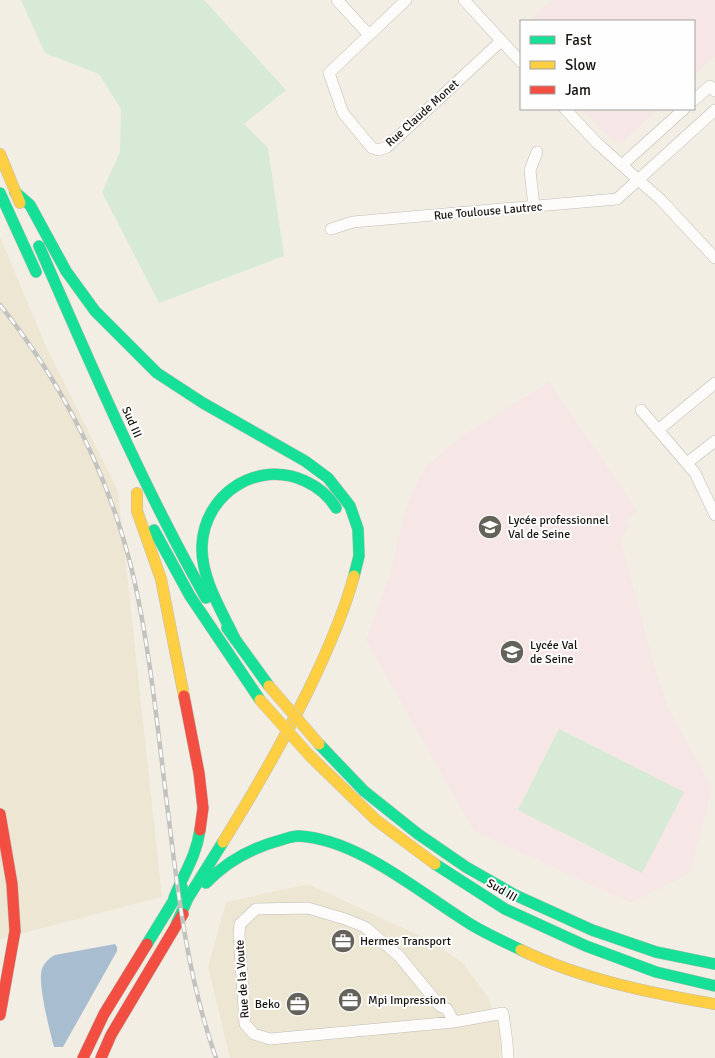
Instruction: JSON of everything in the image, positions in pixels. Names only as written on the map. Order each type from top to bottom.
[{"type":"main road","name":"Sud III","points":[[0,154],[120,431],[160,515],[206,598],[269,686],[319,744],[364,791],[411,829],[482,876],[515,894],[592,930],[656,952],[715,964]]},
{"type":"main road","points":[[15,192],[30,205],[66,271],[95,311],[150,366],[203,403],[305,461],[328,478],[350,506],[358,529],[359,556],[346,606],[321,665],[285,738],[251,797],[188,898],[176,924]]},
{"type":"main road","points":[[0,193],[42,284]]},
{"type":"main road","name":"Sud III","points":[[75,356],[125,465]]},
{"type":"main road","points":[[235,639],[207,577],[201,549],[207,520],[221,497],[235,484],[250,476],[268,473],[284,474],[303,479],[319,489],[334,503],[342,520]]},
{"type":"main road","name":"Sud III","points":[[172,902],[181,880],[193,859],[198,843],[203,808],[199,774],[161,579],[137,511],[135,488],[166,556],[198,611],[260,700],[310,756],[376,820],[446,872],[505,909],[586,946],[656,972],[715,986]]},
{"type":"main road","points":[[272,735],[327,623],[345,572],[345,565]]},
{"type":"main road","points":[[0,814],[13,891],[15,930],[0,1015]]},
{"type":"main road","points":[[83,1058],[104,1014],[212,836]]},
{"type":"main road","points":[[101,1058],[111,1035],[176,924],[202,887],[217,871],[238,855],[261,844],[298,836],[328,840],[364,858],[485,933],[545,961],[614,982],[680,998],[715,1004]]},
{"type":"street","points":[[337,0],[369,35]]},
{"type":"street","name":"Rue Claude Monet","points":[[406,0],[329,72],[343,113],[372,148],[379,150],[386,147],[501,41]]},
{"type":"street","points":[[464,0],[520,61]]},
{"type":"street","points":[[695,99],[710,86],[715,91]]},
{"type":"street","points":[[566,110],[598,143],[661,200],[715,258]]},
{"type":"street","points":[[622,165],[683,110]]},
{"type":"street","name":"Rue Toulouse Lautrec","points":[[331,229],[353,222],[617,199],[715,110]]},
{"type":"street","points":[[534,207],[530,170],[537,152]]},
{"type":"street","points":[[658,430],[715,383]]},
{"type":"street","points":[[641,410],[695,473],[715,515]]},
{"type":"street","points":[[687,463],[715,441]]},
{"type":"street","name":"Rue de la Voute","points":[[454,1022],[446,1009],[440,1006],[399,956],[364,927],[308,908],[256,909],[240,924],[238,933],[245,1024],[254,1034],[270,1039],[454,1022],[503,1013],[508,1042],[508,1058]]},
{"type":"shaded area","points":[[552,0],[715,0],[715,56],[695,74],[695,20],[530,20]]},
{"type":"shaded area","points":[[583,110],[657,110],[622,142],[613,141]]},
{"type":"shaded area","points":[[0,237],[45,344],[118,491],[162,897],[0,939]]},
{"type":"shaded area","name":"Lycée Val de Seine","points":[[549,382],[637,512],[625,521],[629,527],[620,538],[654,665],[668,708],[712,788],[690,873],[632,903],[474,831],[366,640],[390,574],[404,516],[413,490],[427,466],[459,438]]},
{"type":"shaded area","points":[[308,884],[429,940],[463,963],[488,997],[501,1031],[500,1058],[230,1058],[208,967],[226,902]]},
{"type":"green space","points":[[21,0],[204,0],[286,90],[244,124],[268,148],[284,256],[159,303],[102,192],[120,152],[121,109],[99,74],[45,53]]},
{"type":"green space","points":[[559,729],[684,792],[642,873],[518,810]]},
{"type":"water","points":[[115,944],[117,951],[63,1047],[54,1047],[41,985],[44,965],[55,955]]},
{"type":"railway","points":[[0,305],[45,368],[82,434],[98,469],[124,542],[134,579],[150,666],[185,936],[198,998],[216,1058]]},
{"type":"traffic: fast","points":[[15,192],[30,205],[66,271],[95,311],[157,373],[203,403],[305,461],[328,478],[350,506],[358,529],[359,556],[354,576]]},
{"type":"traffic: fast","points":[[0,193],[36,272]]},
{"type":"traffic: fast","points":[[39,246],[139,468],[206,598]]},
{"type":"traffic: fast","points":[[235,639],[213,594],[205,571],[202,546],[205,527],[212,511],[223,497],[236,486],[252,478],[269,475],[287,475],[305,481],[323,492],[336,508]]},
{"type":"traffic: fast","points":[[154,530],[190,596],[260,700]]},
{"type":"traffic: fast","points":[[227,628],[269,686]]},
{"type":"traffic: fast","points":[[319,744],[364,791],[418,834],[466,867],[515,895],[592,930],[656,952],[715,964]]},
{"type":"traffic: fast","points":[[174,898],[193,857],[200,830]]},
{"type":"traffic: fast","points":[[206,883],[222,868],[240,856],[270,843],[294,836],[321,839],[343,846],[387,869],[473,926],[521,950]]},
{"type":"traffic: fast","points":[[176,925],[188,898],[223,842]]},
{"type":"traffic: fast","points":[[435,864],[505,909],[586,946],[656,972],[715,986]]},
{"type":"traffic: fast","points":[[147,944],[182,887]]},
{"type":"traffic: slow","points":[[0,154],[20,203]]},
{"type":"traffic: slow","points":[[137,493],[137,511],[161,579],[184,696]]},
{"type":"traffic: slow","points":[[223,842],[268,767],[309,689],[334,634],[354,576]]},
{"type":"traffic: slow","points":[[269,686],[319,744]]},
{"type":"traffic: slow","points":[[260,700],[310,756]]},
{"type":"traffic: slow","points":[[310,756],[376,820],[435,864]]},
{"type":"traffic: slow","points":[[521,950],[567,969],[616,984],[715,1004]]},
{"type":"traffic: jam","points":[[184,696],[199,773],[203,808],[200,830]]},
{"type":"traffic: jam","points":[[0,814],[12,884],[15,931],[0,1015]]},
{"type":"traffic: jam","points":[[101,1058],[111,1035],[183,914]]},
{"type":"traffic: jam","points":[[83,1058],[104,1014],[147,944]]},
{"type":"place","name":"Lycée professionnel Val de Seine","points":[[490,527]]},
{"type":"place","name":"Lycée Val de Seine","points":[[512,652]]},
{"type":"place","name":"Hermes Transport","points":[[343,941]]},
{"type":"place","name":"Mpi Impression","points":[[350,1000]]},
{"type":"place","name":"Beko","points":[[298,1004]]}]
